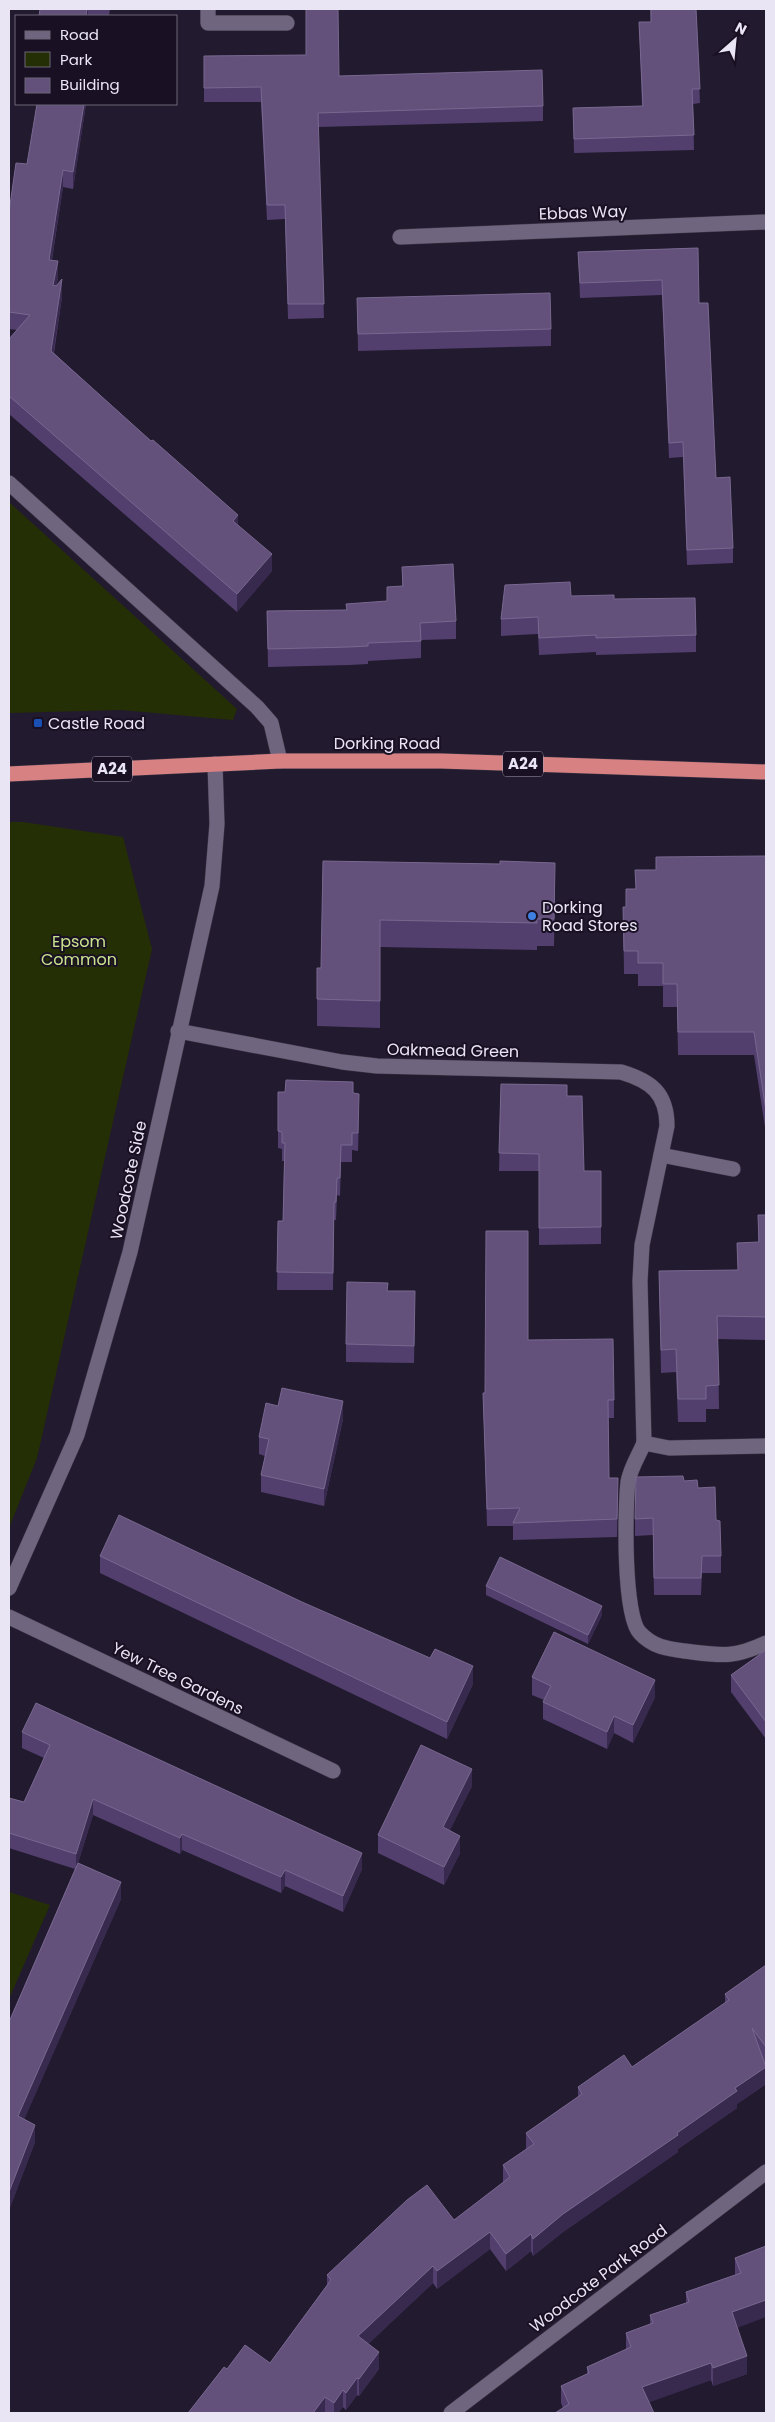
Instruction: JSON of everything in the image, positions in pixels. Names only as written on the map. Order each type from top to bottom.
[{"type":"highway","name":"Dorking Road","points":[[9,774],[280,761],[441,761],[766,772]]},
{"type":"street","points":[[208,9],[208,23],[287,23]]},
{"type":"street","name":"Ebbas Way","points":[[400,237],[766,222]]},
{"type":"street","points":[[9,483],[258,707],[271,724],[280,761]]},
{"type":"street","name":"Woodcote Side","points":[[9,1588],[77,1435],[130,1252],[212,886],[216,824],[215,764]]},
{"type":"street","name":"Oakmead Green","points":[[178,1031],[342,1062],[378,1066],[621,1072],[641,1078],[657,1091],[667,1110],[667,1126],[642,1245],[640,1281],[644,1443],[628,1479],[626,1512],[630,1608],[638,1631],[655,1646],[726,1656],[752,1650],[766,1644]]},
{"type":"street","points":[[661,1155],[733,1169]]},
{"type":"street","points":[[644,1443],[669,1448],[766,1446]]},
{"type":"street","name":"Yew Tree Gardens","points":[[9,1617],[333,1771]]},
{"type":"street","name":"Woodcote Park Road","points":[[451,2413],[766,2172]]},
{"type":"green space","points":[[9,502],[237,709],[233,720],[121,710],[9,713]]},
{"type":"green space","name":"Epsom Common","points":[[9,822],[23,822],[123,837],[152,949],[37,1458],[9,1528]]},
{"type":"green space","points":[[9,1892],[50,1905],[9,1999]]},
{"type":"building","points":[[40,9],[87,9],[86,15],[39,15]]},
{"type":"building","points":[[306,9],[338,9],[339,76],[542,70],[543,106],[318,113],[324,304],[288,304],[285,205],[267,205],[261,87],[204,88],[204,56],[306,55]]},
{"type":"building","points":[[651,9],[696,9],[700,89],[692,89],[694,135],[574,139],[573,108],[643,106],[639,22],[651,22]]},
{"type":"building","points":[[37,105],[84,105],[73,172],[63,170],[49,260],[58,261],[53,285],[56,286],[62,279],[51,351],[151,441],[153,440],[238,515],[233,521],[272,554],[237,594],[9,396],[9,339],[30,315],[9,312],[9,212],[16,163],[27,164]]},
{"type":"building","points":[[698,248],[699,303],[708,303],[716,478],[730,477],[733,548],[687,550],[683,442],[669,443],[662,280],[580,283],[578,252]]},
{"type":"building","points":[[550,293],[551,329],[358,334],[357,298]]},
{"type":"building","points":[[453,564],[456,621],[420,623],[421,641],[368,643],[368,646],[349,647],[268,649],[267,611],[347,610],[346,604],[387,601],[387,587],[403,586],[402,567]]},
{"type":"building","points":[[570,582],[571,596],[614,595],[614,599],[695,598],[696,635],[596,638],[596,635],[539,638],[538,617],[501,619],[505,585]]},
{"type":"building","points":[[766,856],[766,1111],[754,1032],[678,1032],[677,984],[663,984],[663,963],[638,963],[638,951],[624,951],[623,907],[626,907],[626,889],[636,889],[635,870],[656,870],[656,857]]},
{"type":"building","points":[[323,861],[500,864],[500,861],[555,863],[554,919],[537,919],[537,923],[380,920],[380,1001],[317,999],[317,968],[321,968]]},
{"type":"building","points":[[286,1080],[353,1082],[353,1093],[359,1094],[358,1133],[352,1133],[352,1145],[341,1145],[340,1178],[337,1178],[336,1202],[334,1202],[333,1273],[277,1272],[278,1221],[283,1221],[285,1143],[282,1143],[282,1132],[278,1131],[278,1092],[285,1092]]},
{"type":"building","points":[[501,1084],[567,1085],[567,1096],[582,1096],[584,1171],[601,1171],[601,1227],[539,1228],[539,1154],[499,1153]]},
{"type":"building","points":[[758,1215],[766,1215],[766,1317],[717,1316],[719,1385],[706,1386],[706,1399],[678,1399],[676,1349],[661,1350],[659,1271],[738,1270],[737,1243],[759,1242]]},
{"type":"building","points":[[486,1231],[528,1231],[528,1340],[613,1339],[614,1400],[608,1400],[609,1478],[618,1478],[617,1519],[513,1523],[520,1508],[487,1509],[483,1393],[485,1393]]},
{"type":"building","points":[[347,1282],[388,1283],[387,1291],[415,1291],[414,1346],[346,1344]]},
{"type":"building","points":[[282,1388],[343,1401],[324,1489],[261,1475],[269,1439],[259,1437],[266,1403],[278,1406]]},
{"type":"building","points":[[683,1476],[684,1481],[697,1480],[698,1488],[715,1487],[716,1520],[720,1521],[721,1556],[702,1556],[701,1578],[654,1578],[653,1518],[635,1519],[636,1477]]},
{"type":"building","points":[[119,1515],[302,1602],[430,1658],[435,1649],[473,1666],[447,1722],[100,1556]]},
{"type":"building","points":[[500,1557],[602,1606],[588,1635],[486,1586]]},
{"type":"building","points":[[554,1632],[655,1680],[633,1725],[614,1716],[607,1732],[543,1702],[551,1686],[532,1677]]},
{"type":"building","points":[[766,1650],[766,1722],[731,1675]]},
{"type":"building","points":[[36,1703],[362,1853],[343,1896],[285,1870],[281,1877],[182,1834],[180,1838],[93,1799],[76,1854],[9,1833],[9,1798],[24,1802],[50,1745],[22,1732]]},
{"type":"building","points":[[421,1745],[472,1769],[443,1827],[460,1836],[444,1867],[378,1835]]},
{"type":"building","points":[[78,1863],[121,1882],[18,2116],[35,2125],[9,2192],[9,2022]]},
{"type":"building","points":[[766,1965],[766,2047],[752,2028],[766,2067],[735,2088],[737,2091],[677,2133],[678,2135],[563,2214],[533,2239],[531,2234],[506,2254],[490,2232],[437,2271],[433,2266],[358,2336],[379,2352],[359,2379],[357,2378],[346,2393],[343,2390],[334,2403],[325,2397],[313,2413],[188,2413],[224,2367],[227,2369],[245,2345],[270,2363],[331,2280],[327,2275],[407,2200],[427,2185],[454,2220],[510,2177],[503,2165],[534,2144],[526,2133],[582,2094],[578,2087],[624,2055],[632,2067],[729,2000],[725,1994]]},
{"type":"building","points":[[766,2246],[766,2300],[732,2312],[747,2356],[713,2368],[711,2363],[642,2387],[654,2413],[555,2413],[569,2404],[561,2386],[589,2373],[587,2367],[631,2347],[626,2333],[653,2323],[650,2315],[689,2302],[686,2292],[741,2273],[735,2258]]},
{"type":"place","name":"Castle Road","points":[[38,723]]},
{"type":"place","name":"Dorking Road Stores","points":[[532,916]]}]
